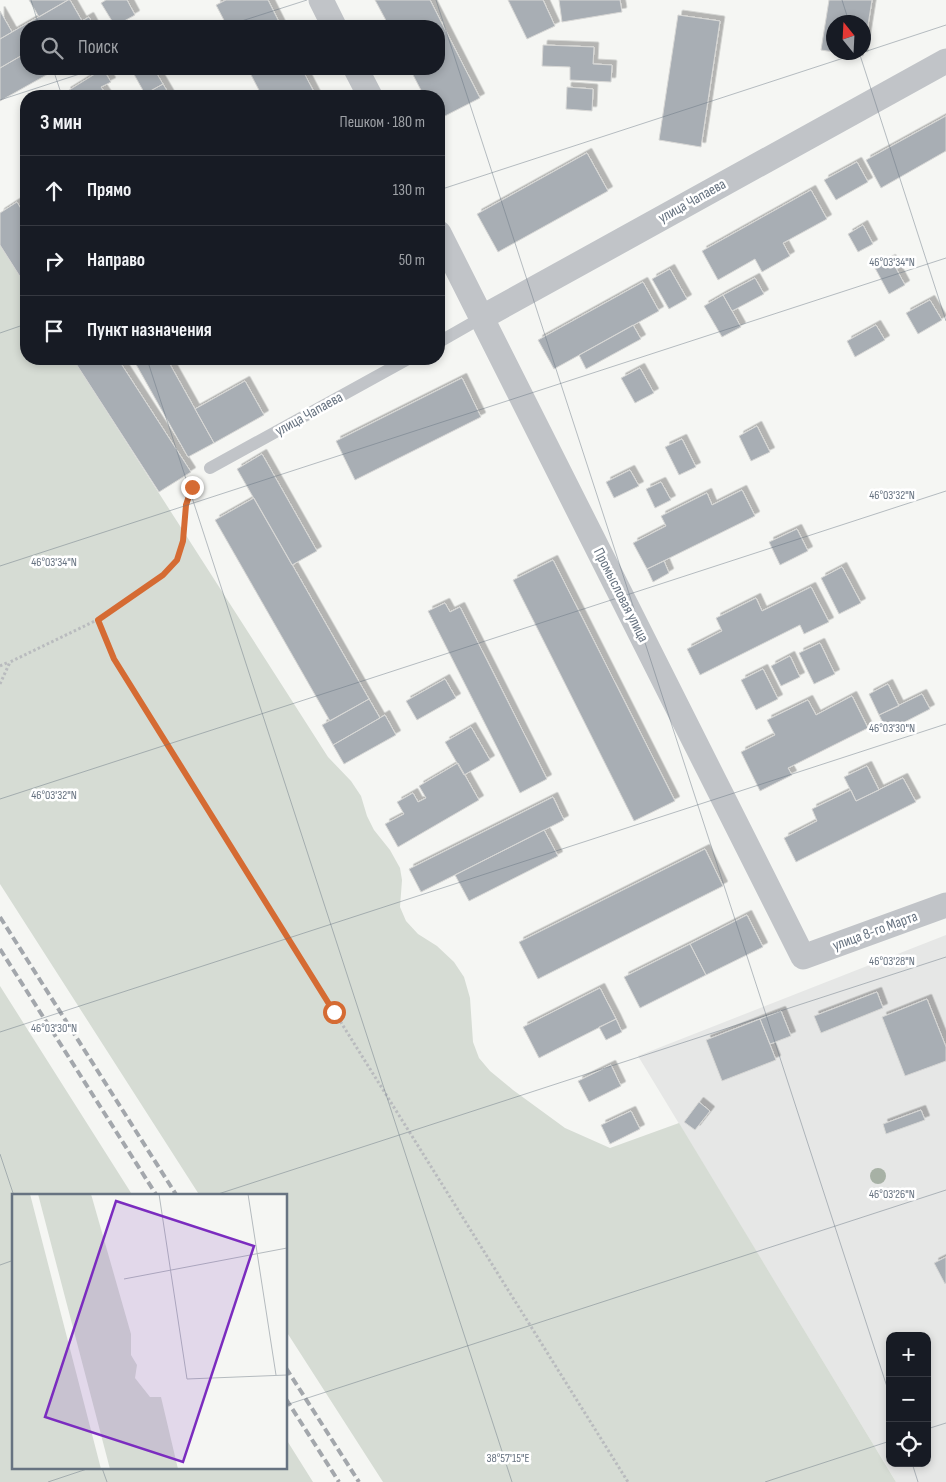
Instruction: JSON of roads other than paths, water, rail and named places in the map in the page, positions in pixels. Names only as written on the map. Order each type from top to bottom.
[{"type":"street","points":[[321,0],[331,20]]},
{"type":"street","name":"улица Чапаева","points":[[481,318],[946,61]]},
{"type":"street","points":[[359,75],[367,90]]},
{"type":"street","name":"Промысловая улица","points":[[445,245],[803,957]]},
{"type":"street","name":"улица 8-го Марта","points":[[803,957],[946,905]]},
{"type":"lane","name":"улица Чапаева","points":[[445,339],[481,318]]},
{"type":"lane","name":"улица Чапаева","points":[[210,468],[397,365]]},
{"type":"railway","points":[[0,917],[176,1194]]},
{"type":"railway","points":[[0,949],[156,1194]]},
{"type":"railway","points":[[288,1371],[359,1482]]},
{"type":"railway","points":[[288,1402],[339,1482]]}]
